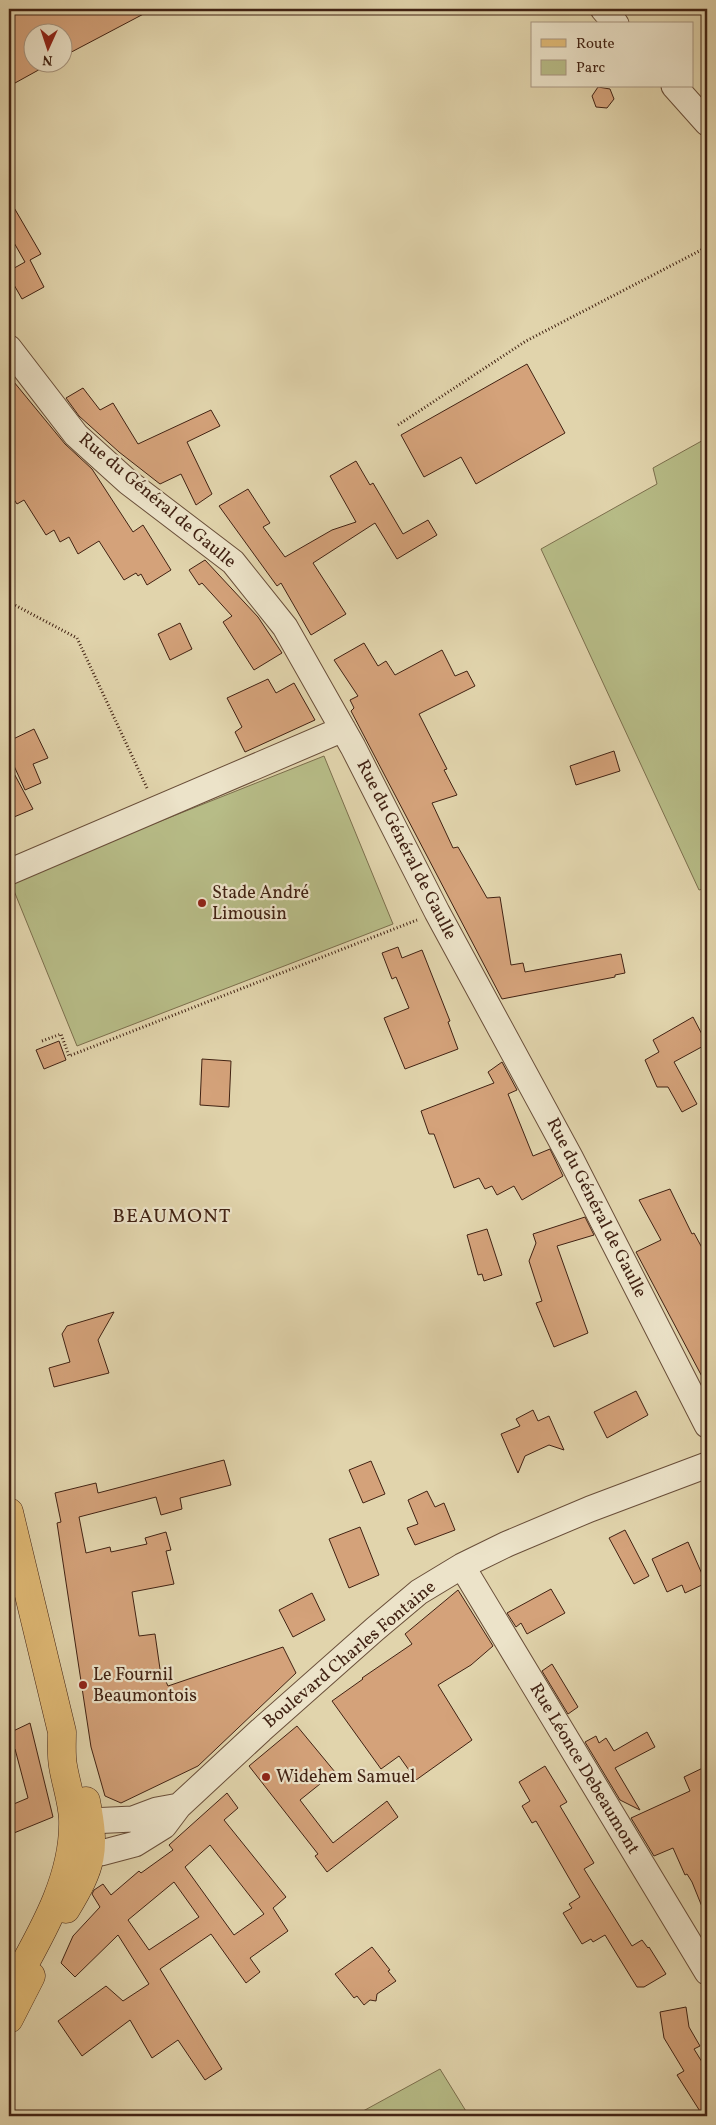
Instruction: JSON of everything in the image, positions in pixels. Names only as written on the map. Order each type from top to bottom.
[{"type":"main road","points":[[9,1512],[62,1732],[63,1767],[71,1796],[73,1820],[80,1846],[36,1943],[9,1992]]},
{"type":"main road","points":[[9,2019],[63,1915],[84,1880],[80,1846],[79,1764],[62,1732]]},
{"type":"street","points":[[603,9],[614,22]]},
{"type":"street","points":[[676,88],[707,123]]},
{"type":"street","name":"Rue du Général de Gaulle","points":[[9,348],[76,435],[128,482],[233,562],[285,627],[343,729],[437,912],[570,1157],[707,1425]]},
{"type":"street","points":[[9,872],[343,729]]},
{"type":"street","name":"Boulevard Charles Fontaine","points":[[80,1846],[110,1852],[135,1844],[164,1826],[179,1806],[260,1730],[420,1592],[462,1566],[590,1508],[707,1465]]},
{"type":"street","name":"Rue Léonce Debeaumont","points":[[462,1566],[707,1972]]},
{"type":"street","points":[[80,1846],[157,1810],[179,1806]]},
{"type":"path","points":[[398,425],[526,341],[707,247]]},
{"type":"path","points":[[9,602],[77,638],[157,809]]},
{"type":"path","points":[[42,1041],[61,1034],[69,1056],[437,912]]},
{"type":"green space","points":[[707,438],[707,888],[699,890],[541,549],[657,484],[653,468]]},
{"type":"green space","name":"Stade André Limousin","points":[[324,756],[393,924],[77,1046],[10,881]]},
{"type":"green space","points":[[440,2069],[469,2116],[354,2116]]},
{"type":"building","points":[[9,9],[153,9],[72,52],[72,22],[22,22],[22,72],[35,72],[15,83],[14,81],[9,84]]},
{"type":"building","points":[[597,88],[604,88],[610,89],[614,99],[607,108],[596,107],[592,96]]},
{"type":"building","points":[[9,199],[41,254],[30,260],[44,287],[22,299],[9,276],[9,271],[25,262],[9,234]]},
{"type":"building","points":[[527,364],[565,433],[476,484],[461,457],[424,477],[401,435]]},
{"type":"building","points":[[9,376],[65,444],[92,469],[133,532],[143,525],[171,570],[147,585],[141,574],[138,576],[136,573],[124,580],[99,541],[78,554],[69,537],[60,542],[54,530],[46,535],[24,500],[17,504],[9,492]]},
{"type":"building","points":[[83,388],[100,410],[113,403],[138,444],[211,410],[220,426],[187,442],[212,494],[196,505],[181,474],[160,484],[119,452],[79,416],[66,398]]},
{"type":"building","points":[[356,461],[370,485],[373,483],[403,534],[428,520],[437,535],[397,559],[375,523],[313,563],[346,614],[311,635],[281,583],[277,586],[219,506],[248,489],[270,523],[263,527],[285,557],[332,530],[356,522],[330,476]]},
{"type":"building","points":[[205,560],[258,617],[282,653],[254,670],[223,622],[232,616],[202,583],[199,585],[189,570]]},
{"type":"building","points":[[180,623],[192,649],[170,660],[158,634]]},
{"type":"building","points":[[364,643],[378,666],[386,661],[395,675],[442,650],[455,676],[467,671],[475,686],[419,714],[447,769],[444,770],[457,795],[432,803],[453,848],[458,847],[487,898],[500,897],[511,965],[523,963],[525,972],[621,954],[625,973],[615,975],[615,977],[502,999],[351,711],[354,708],[350,700],[358,696],[334,660]]},
{"type":"building","points":[[268,679],[276,693],[294,683],[315,720],[245,752],[235,732],[242,727],[227,698]]},
{"type":"building","points":[[34,729],[48,758],[33,764],[41,783],[25,790],[9,755],[9,741]]},
{"type":"building","points":[[614,751],[620,771],[576,785],[570,766]]},
{"type":"building","points":[[9,764],[33,809],[14,817],[9,806]]},
{"type":"building","points":[[398,947],[402,958],[422,950],[450,1021],[448,1022],[458,1049],[405,1069],[384,1018],[409,1008],[396,977],[392,979],[382,953]]},
{"type":"building","points":[[693,1017],[707,1044],[674,1062],[697,1104],[682,1112],[668,1087],[657,1087],[645,1060],[659,1052],[653,1040]]},
{"type":"building","points":[[59,1041],[66,1060],[44,1069],[36,1050]]},
{"type":"building","points":[[202,1059],[231,1061],[229,1107],[200,1105]]},
{"type":"building","points":[[502,1062],[517,1090],[508,1094],[533,1156],[550,1149],[563,1176],[522,1200],[514,1186],[497,1195],[492,1186],[485,1189],[479,1178],[454,1188],[434,1134],[429,1134],[421,1111],[494,1083],[488,1072]]},
{"type":"building","points":[[670,1189],[692,1234],[694,1233],[707,1257],[707,1386],[636,1252],[661,1240],[639,1200]]},
{"type":"building","points":[[585,1217],[594,1235],[557,1246],[588,1333],[554,1347],[536,1303],[542,1301],[529,1261],[536,1243],[533,1234]]},
{"type":"building","points":[[487,1229],[502,1275],[484,1281],[482,1274],[478,1275],[467,1235]]},
{"type":"building","points":[[114,1312],[98,1340],[109,1373],[54,1387],[49,1368],[70,1362],[62,1334],[67,1326]]},
{"type":"building","points":[[636,1391],[648,1415],[607,1438],[594,1412]]},
{"type":"building","points":[[533,1410],[538,1421],[549,1416],[564,1450],[549,1445],[525,1456],[518,1473],[501,1434],[520,1426],[516,1419]]},
{"type":"building","points":[[224,1460],[231,1485],[180,1498],[182,1509],[161,1515],[156,1497],[79,1517],[86,1553],[110,1547],[111,1552],[147,1544],[145,1538],[166,1532],[171,1550],[166,1551],[174,1584],[132,1592],[139,1636],[155,1634],[160,1669],[168,1686],[283,1647],[296,1673],[198,1766],[121,1803],[105,1796],[91,1747],[57,1523],[61,1522],[55,1493],[96,1483],[98,1493]]},
{"type":"building","points":[[371,1461],[385,1494],[363,1503],[349,1470]]},
{"type":"building","points":[[427,1491],[435,1507],[444,1503],[455,1530],[415,1545],[407,1528],[418,1524],[408,1500]]},
{"type":"building","points":[[360,1527],[379,1575],[349,1588],[329,1539]]},
{"type":"building","points":[[625,1530],[649,1576],[634,1584],[609,1538]]},
{"type":"building","points":[[688,1542],[706,1583],[685,1593],[682,1585],[667,1592],[652,1559]]},
{"type":"building","points":[[551,1589],[565,1613],[527,1634],[521,1623],[516,1627],[507,1613]]},
{"type":"building","points":[[458,1590],[493,1646],[471,1665],[438,1685],[472,1740],[416,1780],[399,1756],[381,1769],[332,1701],[412,1644],[405,1634]]},
{"type":"building","points":[[312,1593],[325,1620],[293,1637],[279,1610]]},
{"type":"building","points":[[552,1664],[578,1707],[568,1714],[542,1671]]},
{"type":"building","points":[[30,1723],[53,1817],[9,1835],[9,1806],[28,1798],[15,1749],[9,1752],[9,1733]]},
{"type":"building","points":[[297,1726],[335,1772],[300,1800],[333,1843],[387,1801],[398,1817],[327,1872],[315,1856],[318,1854],[249,1766]]},
{"type":"building","points":[[647,1732],[655,1747],[615,1768],[640,1810],[620,1800],[585,1742],[596,1736],[599,1743],[606,1738],[614,1751]]},
{"type":"building","points":[[545,1766],[567,1802],[560,1806],[594,1863],[584,1869],[632,1946],[642,1940],[649,1947],[666,1974],[644,1987],[637,1987],[605,1935],[593,1942],[591,1939],[582,1944],[563,1913],[572,1908],[569,1904],[580,1897],[536,1821],[532,1823],[522,1806],[530,1801],[519,1782]]},
{"type":"building","points":[[707,1766],[707,1919],[692,1882],[687,1874],[685,1875],[673,1848],[654,1856],[631,1818],[690,1791],[684,1777]]},
{"type":"building","points":[[227,1793],[238,1808],[224,1820],[286,1897],[273,1908],[288,1931],[250,1958],[260,1972],[246,1983],[211,1934],[160,1969],[222,2069],[205,2080],[178,2040],[152,2058],[130,2020],[82,2056],[58,2021],[106,1986],[123,2001],[149,1984],[118,1935],[75,1977],[61,1963],[73,1936],[100,1907],[92,1894],[94,1890],[103,1884],[111,1895],[139,1871],[141,1873],[173,1850],[169,1845]],"holes":[[[210,1845],[264,1914],[234,1935],[185,1867]],[[174,1882],[199,1917],[149,1950],[128,1920]]]},
{"type":"building","points":[[372,1947],[396,1981],[377,1994],[376,2001],[370,2000],[364,2005],[357,1996],[354,1998],[335,1974]]},
{"type":"building","points":[[686,2007],[689,2027],[700,2046],[694,2049],[707,2070],[707,2116],[703,2116],[677,2075],[684,2071],[664,2038],[660,2012]]},
{"type":"place","name":"Stade André Limousin","points":[[202,903]]},
{"type":"place","name":"Le Fournil Beaumontois","points":[[83,1685]]},
{"type":"place","name":"Widehem Samuel","points":[[266,1777]]},
{"type":"district","name":"BEAUMONT","points":[[172,1217]]}]
